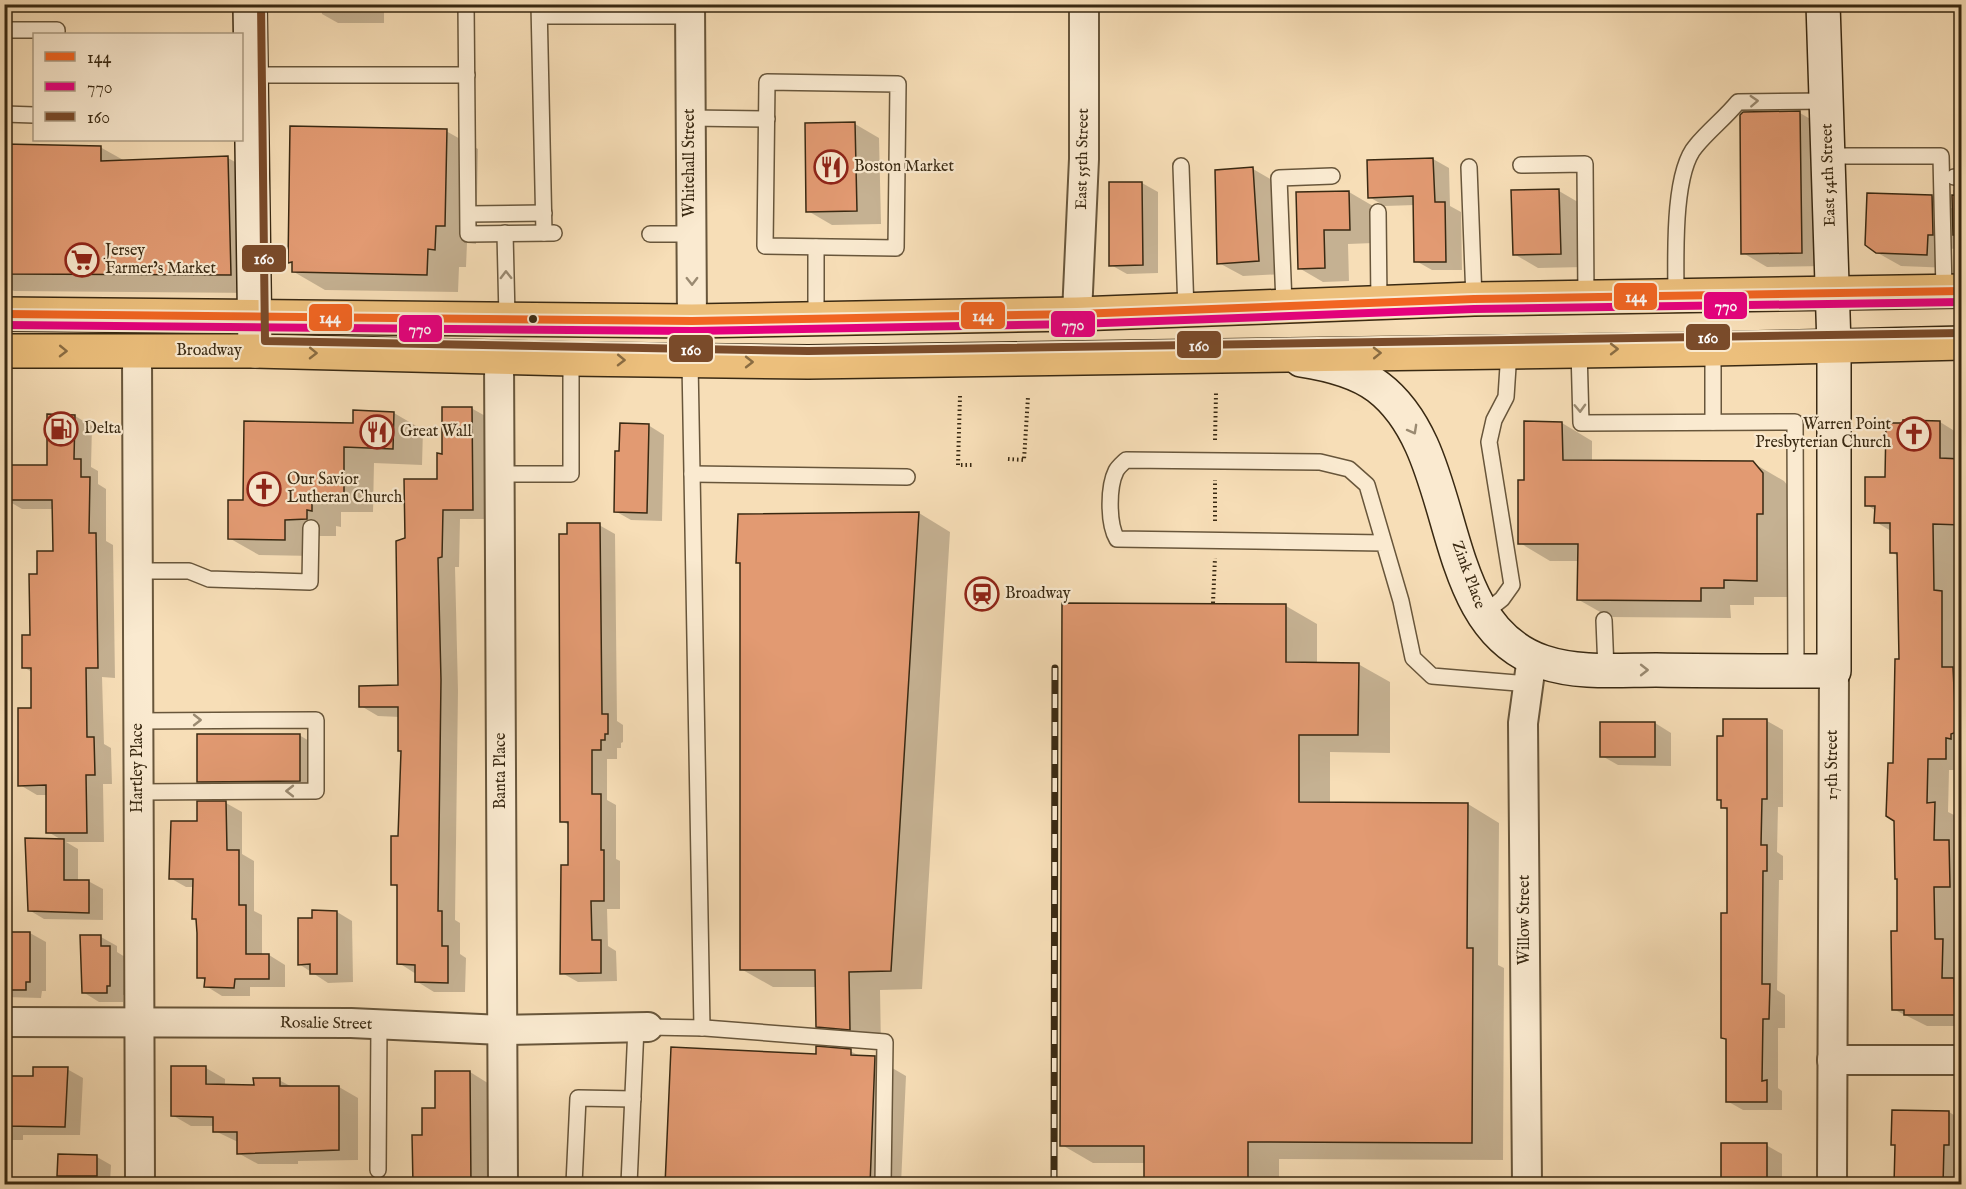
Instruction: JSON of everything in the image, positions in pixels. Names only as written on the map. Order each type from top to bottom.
[{"type":"main road","points":[[4,314],[507,317],[692,321],[1077,314],[1284,304],[1474,299],[1953,291]]},
{"type":"main road","name":"Broadway","points":[[4,351],[255,351],[690,362],[1713,349],[1962,343]]},
{"type":"street","points":[[250,4],[251,75],[247,113],[255,351]]},
{"type":"street","name":"East 55th Street","points":[[1077,314],[1084,159],[1084,4]]},
{"type":"street","name":"East 54th Street","points":[[1823,4],[1834,346]]},
{"type":"street","name":"Whitehall Street","points":[[690,10],[692,321]]},
{"type":"street","name":"17th Street","points":[[1832,1185],[1834,346]]},
{"type":"street","name":"Hartley Place","points":[[137,352],[140,1185]]},
{"type":"street","name":"Zink Place","points":[[1255,354],[1320,363],[1349,372],[1377,385],[1398,405],[1425,454],[1482,615],[1498,635],[1519,651],[1530,670],[1563,667],[1606,670],[1834,671]]},
{"type":"street","name":"Banta Place","points":[[499,358],[503,1185]]},
{"type":"street","name":"Willow Street","points":[[1527,1185],[1523,723],[1530,670]]},
{"type":"street","name":"Rosalie Street","points":[[4,1022],[379,1024],[502,1030],[642,1027]]},
{"type":"street","points":[[1832,1060],[1962,1060]]},
{"type":"lane","points":[[466,4],[468,234],[549,233],[543,213],[540,10],[690,10]]},
{"type":"lane","points":[[4,30],[57,30],[57,33]]},
{"type":"lane","points":[[251,75],[467,75]]},
{"type":"lane","points":[[767,82],[898,84],[896,249],[816,247],[765,246],[767,82]]},
{"type":"lane","points":[[1676,297],[1678,193],[1694,147],[1721,123],[1738,102],[1826,101]]},
{"type":"lane","points":[[4,114],[33,115]]},
{"type":"lane","points":[[690,118],[767,119]]},
{"type":"lane","points":[[1828,156],[1941,156],[1953,291]]},
{"type":"lane","points":[[1521,165],[1585,164],[1586,298]]},
{"type":"lane","points":[[1181,166],[1186,310]]},
{"type":"lane","points":[[1469,167],[1474,299]]},
{"type":"lane","points":[[1284,304],[1279,178],[1332,176]]},
{"type":"lane","points":[[1378,212],[1379,302]]},
{"type":"lane","points":[[469,214],[543,213]]},
{"type":"lane","points":[[505,233],[507,317]]},
{"type":"lane","points":[[650,234],[691,234]]},
{"type":"lane","points":[[816,247],[816,319]]},
{"type":"lane","points":[[1713,349],[1713,422]]},
{"type":"lane","points":[[1579,350],[1581,423],[1795,422],[1796,671]]},
{"type":"lane","points":[[1482,615],[1502,598],[1512,585],[1489,442],[1494,420],[1506,397],[1509,351]]},
{"type":"lane","points":[[500,474],[571,474],[571,359]]},
{"type":"lane","points":[[690,362],[702,1028]]},
{"type":"lane","points":[[1384,543],[1117,539],[1114,533],[1111,495],[1116,472],[1126,460],[1320,462],[1350,469],[1367,486],[1384,543],[1401,601],[1413,658],[1432,676],[1530,670]]},
{"type":"lane","points":[[692,474],[906,477]]},
{"type":"lane","points":[[138,571],[189,571],[209,579],[310,582],[311,528]]},
{"type":"lane","points":[[1604,620],[1606,670]]},
{"type":"lane","points":[[138,721],[316,720],[316,791],[138,792]]},
{"type":"lane","points":[[378,1170],[379,1024]]},
{"type":"lane","points":[[629,1185],[633,1099],[642,1027],[702,1028],[885,1042],[883,1185]]},
{"type":"lane","points":[[574,1185],[578,1098],[633,1099]]},
{"type":"path","points":[[1213,603],[1216,393]]},
{"type":"path","points":[[960,396],[958,465],[973,465]]},
{"type":"path","points":[[1008,459],[1024,460],[1028,397]]},
{"type":"building","points":[[1800,111],[1802,253],[1741,254],[1740,115],[1743,112]]},
{"type":"building","name":"Boston Market","points":[[855,122],[857,211],[806,212],[805,123]]},
{"type":"building","points":[[290,126],[447,129],[445,226],[436,226],[435,250],[428,249],[427,275],[292,272],[292,262],[288,263]]},
{"type":"building","points":[[4,144],[101,146],[101,161],[228,156],[231,275],[4,274]]},
{"type":"building","points":[[1433,158],[1435,202],[1445,202],[1446,262],[1414,262],[1413,196],[1368,198],[1367,160]]},
{"type":"building","points":[[1253,167],[1259,261],[1217,264],[1215,170]]},
{"type":"building","points":[[1109,182],[1142,182],[1143,265],[1109,266]]},
{"type":"building","points":[[1559,189],[1561,254],[1513,255],[1511,190]]},
{"type":"building","points":[[1349,191],[1350,230],[1324,230],[1325,268],[1298,269],[1296,192]]},
{"type":"building","points":[[1867,193],[1932,195],[1933,235],[1928,235],[1927,255],[1876,253],[1865,245]]},
{"type":"building","points":[[1952,195],[1962,196],[1962,235],[1953,235]]},
{"type":"building","points":[[442,407],[472,407],[473,510],[443,510],[442,557],[438,558],[441,680],[438,911],[442,911],[442,946],[448,946],[448,983],[415,982],[415,965],[397,964],[397,885],[391,885],[391,836],[398,836],[401,751],[398,751],[398,707],[359,707],[359,686],[398,685],[396,541],[405,538],[404,479],[437,479],[437,453],[442,454]]},
{"type":"building","points":[[353,410],[394,412],[393,449],[344,447],[344,496],[312,496],[312,511],[307,510],[307,519],[285,520],[285,540],[228,539],[228,500],[243,500],[244,421],[353,423]]},
{"type":"building","points":[[47,414],[75,415],[74,459],[81,459],[81,477],[90,477],[89,533],[96,533],[98,668],[86,668],[87,737],[94,737],[95,775],[86,775],[87,833],[46,833],[46,785],[18,786],[18,708],[31,708],[31,668],[22,668],[22,635],[30,635],[29,574],[37,574],[37,551],[53,551],[52,500],[4,500],[4,465],[47,465]]},
{"type":"building","points":[[1903,420],[1940,421],[1940,458],[1962,459],[1962,525],[1933,524],[1934,590],[1942,591],[1942,667],[1953,667],[1956,729],[1951,734],[1951,739],[1946,738],[1946,759],[1928,759],[1927,803],[1935,802],[1934,840],[1949,840],[1950,887],[1934,887],[1935,939],[1943,939],[1942,978],[1954,978],[1955,1015],[1904,1015],[1904,1010],[1892,1010],[1891,931],[1897,931],[1897,879],[1895,879],[1894,821],[1886,816],[1888,763],[1893,763],[1895,659],[1899,659],[1897,553],[1890,553],[1890,523],[1874,523],[1875,506],[1865,506],[1865,477],[1885,477],[1886,423],[1903,423]]},
{"type":"building","points":[[1524,421],[1562,422],[1563,460],[1753,461],[1763,473],[1763,514],[1757,514],[1757,581],[1724,580],[1724,588],[1701,588],[1701,601],[1577,600],[1578,544],[1518,544],[1518,480],[1524,480]]},
{"type":"building","points":[[620,423],[649,424],[647,513],[614,512],[615,451],[619,451]]},
{"type":"building","points":[[919,512],[891,971],[849,972],[850,1030],[816,1027],[815,970],[740,970],[740,563],[736,563],[738,514]]},
{"type":"building","points":[[567,523],[600,523],[602,714],[608,714],[608,734],[605,734],[605,740],[601,740],[601,750],[592,750],[592,794],[601,794],[604,901],[591,901],[592,940],[601,940],[601,973],[560,974],[561,865],[568,865],[568,822],[560,822],[559,534],[567,534]]},
{"type":"building","points":[[1062,603],[1286,604],[1286,662],[1359,663],[1358,735],[1299,735],[1299,802],[1468,803],[1467,948],[1473,948],[1472,1143],[1248,1142],[1248,1185],[1144,1184],[1144,1146],[1060,1146]]},
{"type":"building","points":[[1723,719],[1767,719],[1767,799],[1762,799],[1761,845],[1767,845],[1767,871],[1763,871],[1762,984],[1770,984],[1769,1019],[1763,1019],[1762,1081],[1767,1080],[1767,1102],[1726,1102],[1726,1039],[1721,1038],[1721,913],[1727,913],[1727,808],[1721,808],[1721,800],[1717,800],[1717,736],[1723,736]]},
{"type":"building","points":[[1600,722],[1655,722],[1655,757],[1600,757]]},
{"type":"building","points":[[197,734],[300,734],[300,781],[197,782]]},
{"type":"building","points":[[197,801],[226,801],[227,850],[239,850],[239,905],[246,905],[246,954],[269,954],[269,979],[235,979],[234,988],[204,987],[205,978],[197,978],[196,919],[192,919],[193,879],[169,879],[171,821],[197,821]]},
{"type":"building","points":[[25,838],[64,839],[64,880],[89,880],[89,913],[28,911]]},
{"type":"building","points":[[312,910],[337,911],[337,974],[310,974],[310,964],[298,965],[298,918],[312,918]]},
{"type":"building","points":[[4,932],[30,932],[30,982],[26,982],[26,990],[4,990]]},
{"type":"building","points":[[80,935],[101,935],[101,946],[110,946],[110,986],[107,986],[107,993],[82,993]]},
{"type":"building","points":[[816,1046],[851,1049],[851,1055],[875,1056],[870,1185],[665,1185],[671,1047],[816,1054]]},
{"type":"building","points":[[171,1066],[206,1066],[206,1084],[254,1085],[253,1078],[280,1078],[280,1086],[339,1086],[339,1150],[237,1154],[237,1132],[213,1132],[213,1117],[171,1116]]},
{"type":"building","points":[[33,1067],[68,1067],[65,1127],[4,1126],[4,1076],[33,1076]]},
{"type":"building","points":[[435,1071],[470,1071],[471,1185],[413,1185],[412,1135],[422,1135],[422,1108],[435,1108]]},
{"type":"building","points":[[1892,1110],[1949,1111],[1949,1145],[1944,1145],[1943,1185],[1894,1185],[1895,1145],[1891,1145]]},
{"type":"building","points":[[1721,1143],[1767,1143],[1767,1185],[1721,1185]]},
{"type":"building","points":[[58,1154],[97,1155],[97,1176],[57,1176]]},
{"type":"railway","points":[[1054,1184],[1055,668]]},
{"type":"transit line","name":"160","points":[[261,4],[265,341],[808,351],[1962,333]]},
{"type":"transit line","name":"144","points":[[4,314],[692,321],[1077,314],[1474,299],[1962,291]]},
{"type":"transit line","name":"770","points":[[4,325],[692,331],[1077,324],[1474,309],[1962,302]]},
{"type":"place","name":"Boston Market","points":[[831,167]]},
{"type":"place","name":"Jersey Farmer’s Market","points":[[82,260]]},
{"type":"place","name":"Delta","points":[[61,429]]},
{"type":"place","name":"Great Wall","points":[[377,432]]},
{"type":"place","name":"Warren Point Presbyterian Church","points":[[1914,434]]},
{"type":"place","name":"Our Savior Lutheran Church","points":[[264,489]]},
{"type":"place","name":"Broadway","points":[[982,594]]}]
